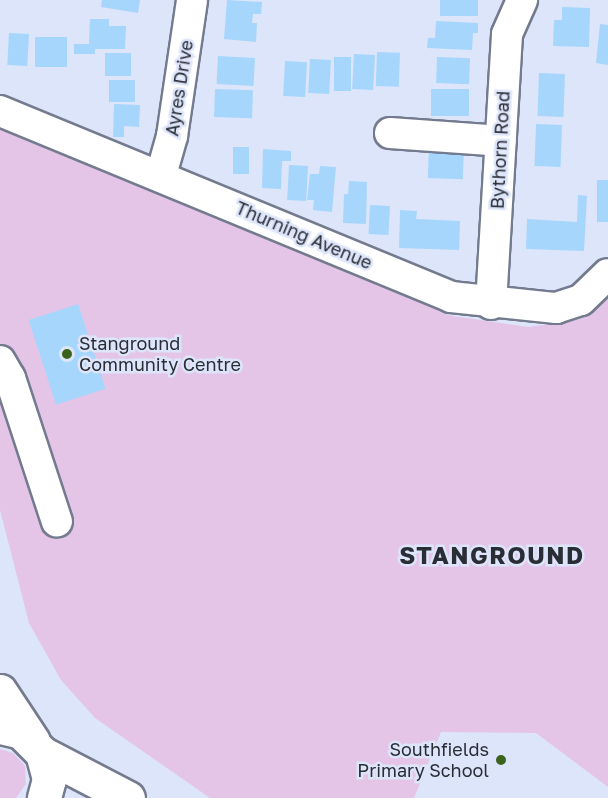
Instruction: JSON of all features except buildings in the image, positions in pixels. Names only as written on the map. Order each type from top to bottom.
[{"type":"main road","points":[[0,691],[38,747],[49,779],[44,798]]},
{"type":"main road","points":[[0,727],[21,732],[38,747],[128,798]]},
{"type":"street","name":"Ayres Drive","points":[[161,175],[172,136],[192,0]]},
{"type":"street","name":"Bythorn Road","points":[[491,304],[507,34],[522,0]]},
{"type":"street","name":"Thurning Avenue","points":[[0,111],[161,175],[451,297],[491,304],[556,308],[581,300],[608,274]]},
{"type":"street","points":[[390,133],[501,141]]},
{"type":"street","points":[[0,361],[10,378],[57,522]]},
{"type":"shaded area","points":[[0,126],[452,316],[529,327],[581,319],[608,293],[608,787],[536,733],[441,732],[414,798],[210,798],[95,718],[61,680],[29,623],[0,510]]},
{"type":"shaded area","points":[[0,749],[13,753],[25,766],[26,784],[16,798],[0,798]]},
{"type":"place","name":"Stanground Community Centre","points":[[67,354]]},
{"type":"place","name":"Southfields Primary School","points":[[501,760]]},
{"type":"district","name":"STANGROUND","points":[[492,555]]}]
